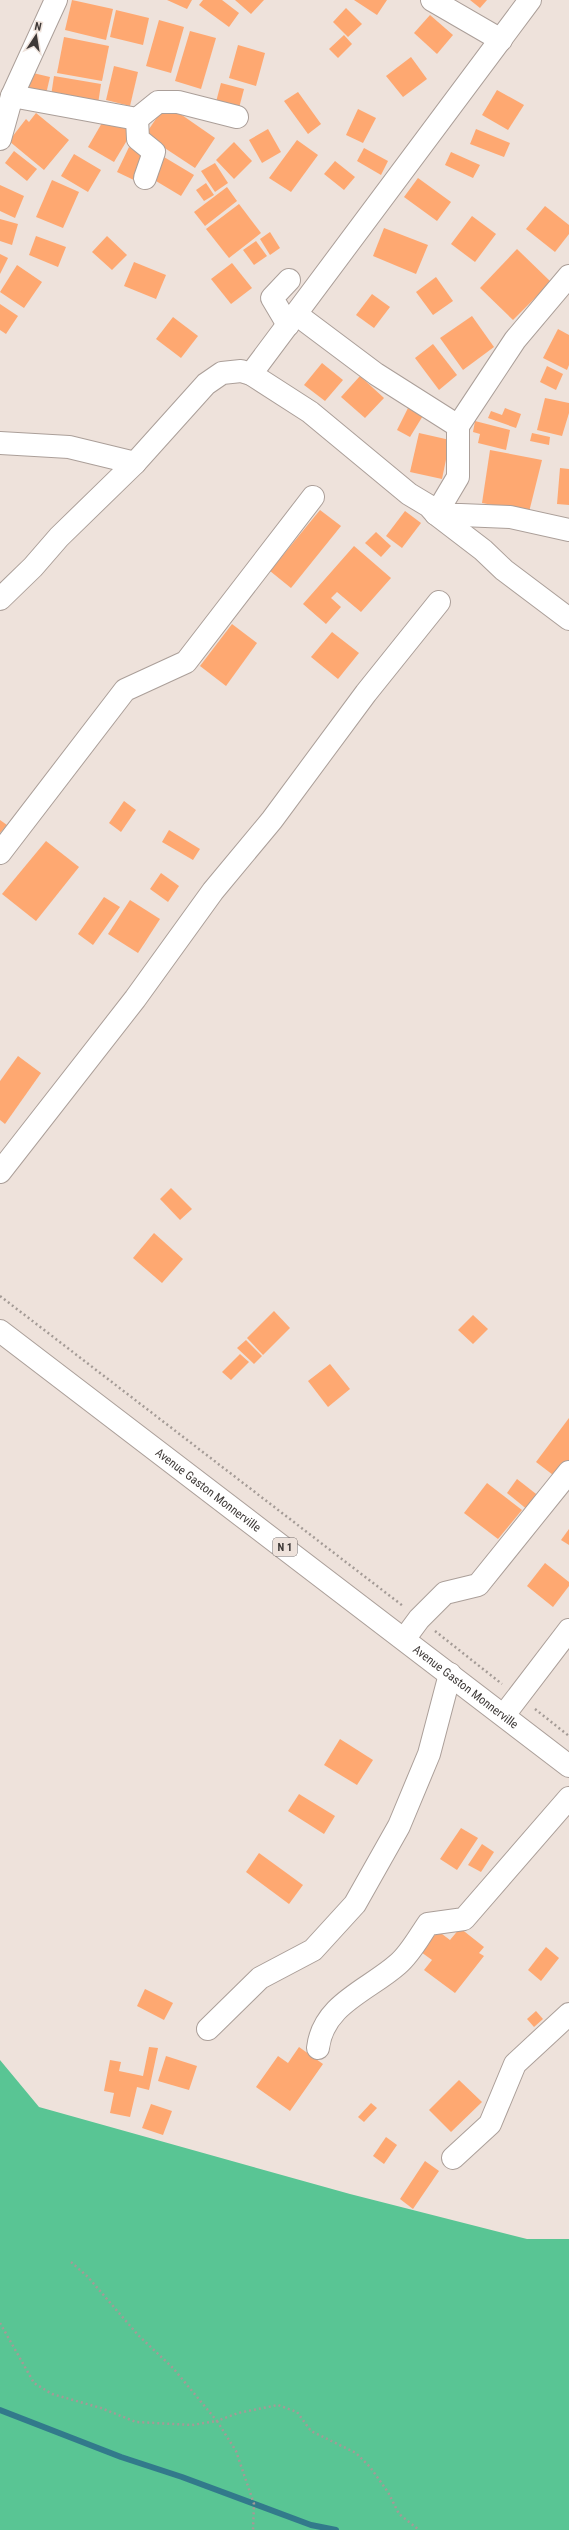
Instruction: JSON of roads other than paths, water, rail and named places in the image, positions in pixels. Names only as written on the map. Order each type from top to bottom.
[{"type":"street","points":[[0,139],[12,96],[56,0]]},
{"type":"street","points":[[432,0],[501,40]]},
{"type":"street","points":[[251,374],[530,0]]},
{"type":"street","points":[[12,96],[137,118],[158,102],[178,102],[237,117]]},
{"type":"street","points":[[137,118],[138,139],[154,152],[145,178]]},
{"type":"street","points":[[436,514],[458,477],[458,426],[515,340],[569,276]]},
{"type":"street","points":[[289,280],[272,298],[292,319],[458,426]]},
{"type":"street","points":[[0,599],[33,567],[59,537],[135,463],[206,384],[222,373],[241,371],[251,374],[310,412],[409,494],[429,506],[436,514],[569,619]]},
{"type":"street","points":[[0,443],[68,446],[135,463]]},
{"type":"street","points":[[0,853],[125,690],[186,662],[313,497]]},
{"type":"street","points":[[436,514],[510,517],[569,530]]},
{"type":"street","points":[[0,1172],[135,999],[213,890],[272,820],[366,693],[439,602]]},
{"type":"street","name":"Avenue Gaston Monnerville","points":[[0,1330],[405,1638],[569,1766]]},
{"type":"street","points":[[405,1638],[419,1619],[445,1593],[478,1585],[569,1472]]},
{"type":"street","points":[[504,1715],[569,1630]]},
{"type":"street","points":[[208,2029],[260,1978],[313,1950],[355,1904],[399,1826],[429,1754],[450,1674]]},
{"type":"street","points":[[318,2048],[325,2025],[336,2009],[400,1964],[428,1924],[464,1919],[569,1798]]},
{"type":"street","points":[[453,2158],[490,2124],[515,2064],[569,2014]]},
{"type":"waterway","points":[[0,2410],[121,2457],[182,2477],[311,2525],[336,2530]]}]
